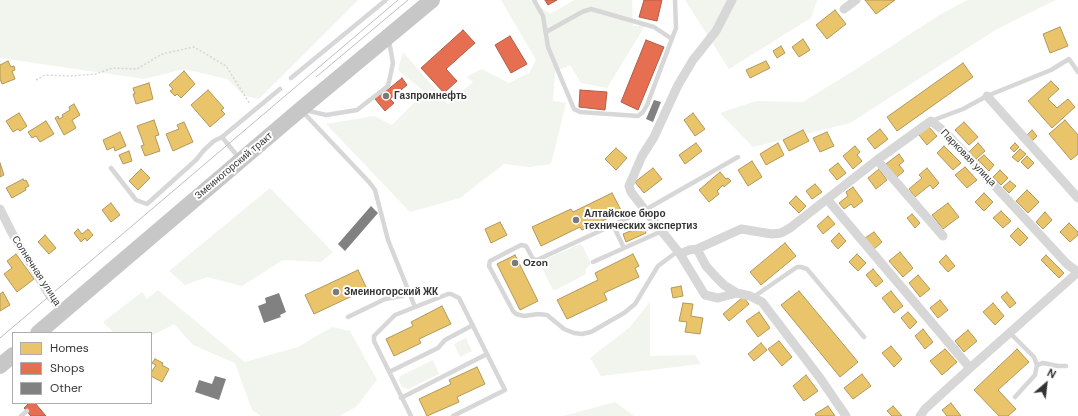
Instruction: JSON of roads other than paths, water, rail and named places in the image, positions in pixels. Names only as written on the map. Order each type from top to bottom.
[{"type":"highway","name":"Змеиногорский тракт","points":[[39,332],[301,109],[432,0]]},
{"type":"highway","points":[[0,366],[12,356]]},
{"type":"street","points":[[732,0],[716,31],[693,60],[683,76],[654,137],[642,156],[629,186],[631,192],[679,252],[705,295],[718,298],[737,293]]},
{"type":"street","points":[[844,9],[856,0]]},
{"type":"street","points":[[987,96],[1078,198]]},
{"type":"street","name":"Парковая улица","points":[[679,252],[696,249],[742,229],[772,234],[781,233],[790,228],[877,160],[931,122],[945,132],[1067,264],[1078,272],[925,409],[920,416]]},
{"type":"street","points":[[877,160],[942,236]]},
{"type":"street","points":[[827,199],[970,368]]},
{"type":"street","name":"Солнечная улица","points":[[0,209],[12,233],[50,296],[63,312]]},
{"type":"street","points":[[696,249],[706,266],[724,285],[737,293],[762,302],[820,378],[846,416]]},
{"type":"lane","points":[[291,78],[386,0]]},
{"type":"lane","points":[[534,0],[543,16],[548,47],[574,109],[580,112],[638,116],[643,112],[647,104],[676,28],[675,0]]},
{"type":"lane","points":[[546,32],[582,12],[591,9],[654,26],[672,39]]},
{"type":"lane","points":[[301,109],[326,115],[357,110],[388,86],[393,63],[388,38]]},
{"type":"lane","points":[[931,122],[963,109],[987,96],[1051,70],[1069,59],[1078,72]]},
{"type":"lane","points":[[111,168],[136,200],[147,204],[196,160],[214,141],[222,138],[280,89]]},
{"type":"lane","points":[[301,109],[343,153],[375,190],[388,240],[415,307]]},
{"type":"lane","points":[[222,138],[241,160]]},
{"type":"lane","points":[[645,210],[738,157]]},
{"type":"lane","points":[[628,218],[538,260],[533,259],[526,246],[521,245],[490,261],[489,266],[513,311],[516,314],[524,316],[538,314],[547,315],[564,329],[574,333],[582,334],[591,332],[624,313],[635,304],[658,266],[679,252]]},
{"type":"lane","points":[[613,225],[624,248]]},
{"type":"lane","points":[[644,230],[659,227]]},
{"type":"lane","points":[[593,262],[624,248],[659,227]]},
{"type":"lane","points":[[752,298],[797,267],[807,269],[864,337]]},
{"type":"lane","points":[[348,317],[385,298],[409,293]]},
{"type":"lane","points":[[411,416],[374,341],[374,336],[395,315],[451,294],[459,298],[505,390],[453,416]]},
{"type":"lane","points":[[389,372],[438,348],[445,340],[473,325]]},
{"type":"lane","points":[[1010,333],[1034,357],[1037,365],[1035,375],[1015,397]]},
{"type":"lane","points":[[402,398],[487,354]]},
{"type":"lane","points":[[1037,365],[1043,362],[1066,366]]},
{"type":"lane","points":[[21,416],[27,411]]},
{"type":"tram line","points":[[0,338],[398,0]]},
{"type":"tram line","points":[[316,77],[408,0]]},
{"type":"place","name":"Газпромнефть","points":[[386,96]]},
{"type":"place","name":"Алтайское бюро технических экспертиз","points":[[576,220]]},
{"type":"place","name":"Ozon","points":[[515,263]]},
{"type":"place","name":"Змеиногорский ЖК","points":[[336,292]]}]
